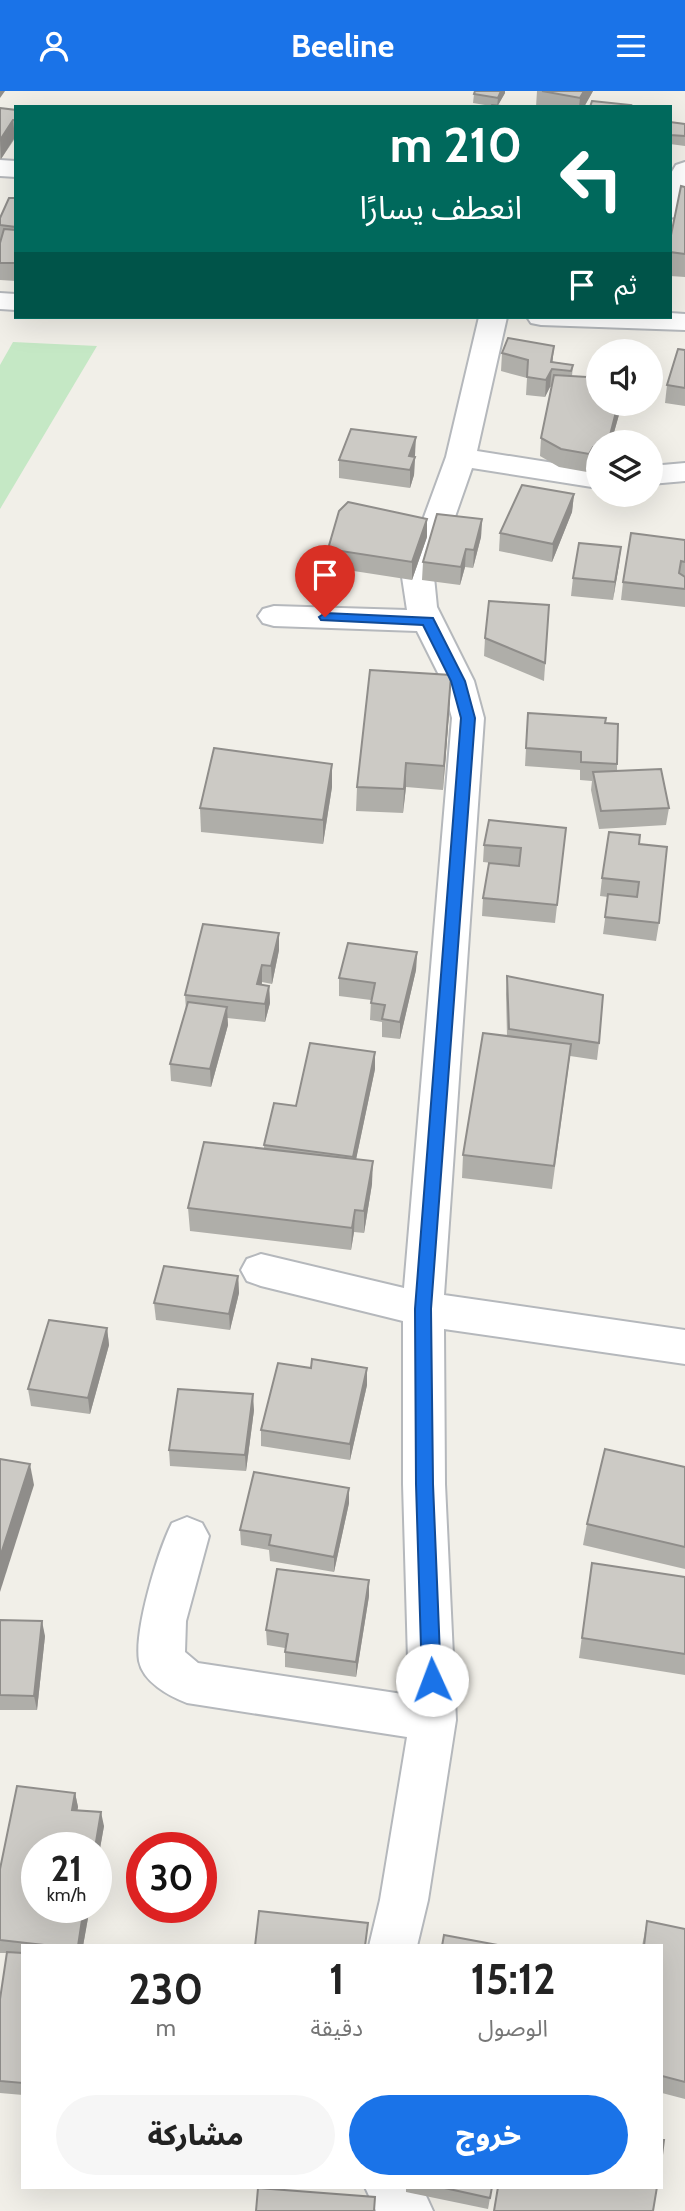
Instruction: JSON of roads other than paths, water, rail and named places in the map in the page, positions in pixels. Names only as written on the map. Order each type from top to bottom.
[{"type":"street","points":[[672,205],[685,170]]},
{"type":"street","points":[[393,1944],[404,1900],[432,1720],[424,1484],[423,1309],[468,718],[458,681],[421,607],[418,577],[461,457],[494,319]]},
{"type":"street","points":[[654,319],[685,322]]},
{"type":"street","points":[[461,457],[586,477]]},
{"type":"street","points":[[663,474],[685,472]]},
{"type":"street","points":[[274,616],[428,621]]},
{"type":"street","points":[[261,1271],[423,1309],[685,1347]]},
{"type":"street","points":[[187,1536],[164,1621],[162,1661],[187,1682],[432,1720]]},
{"type":"street","points":[[392,2189],[407,2211]]}]
